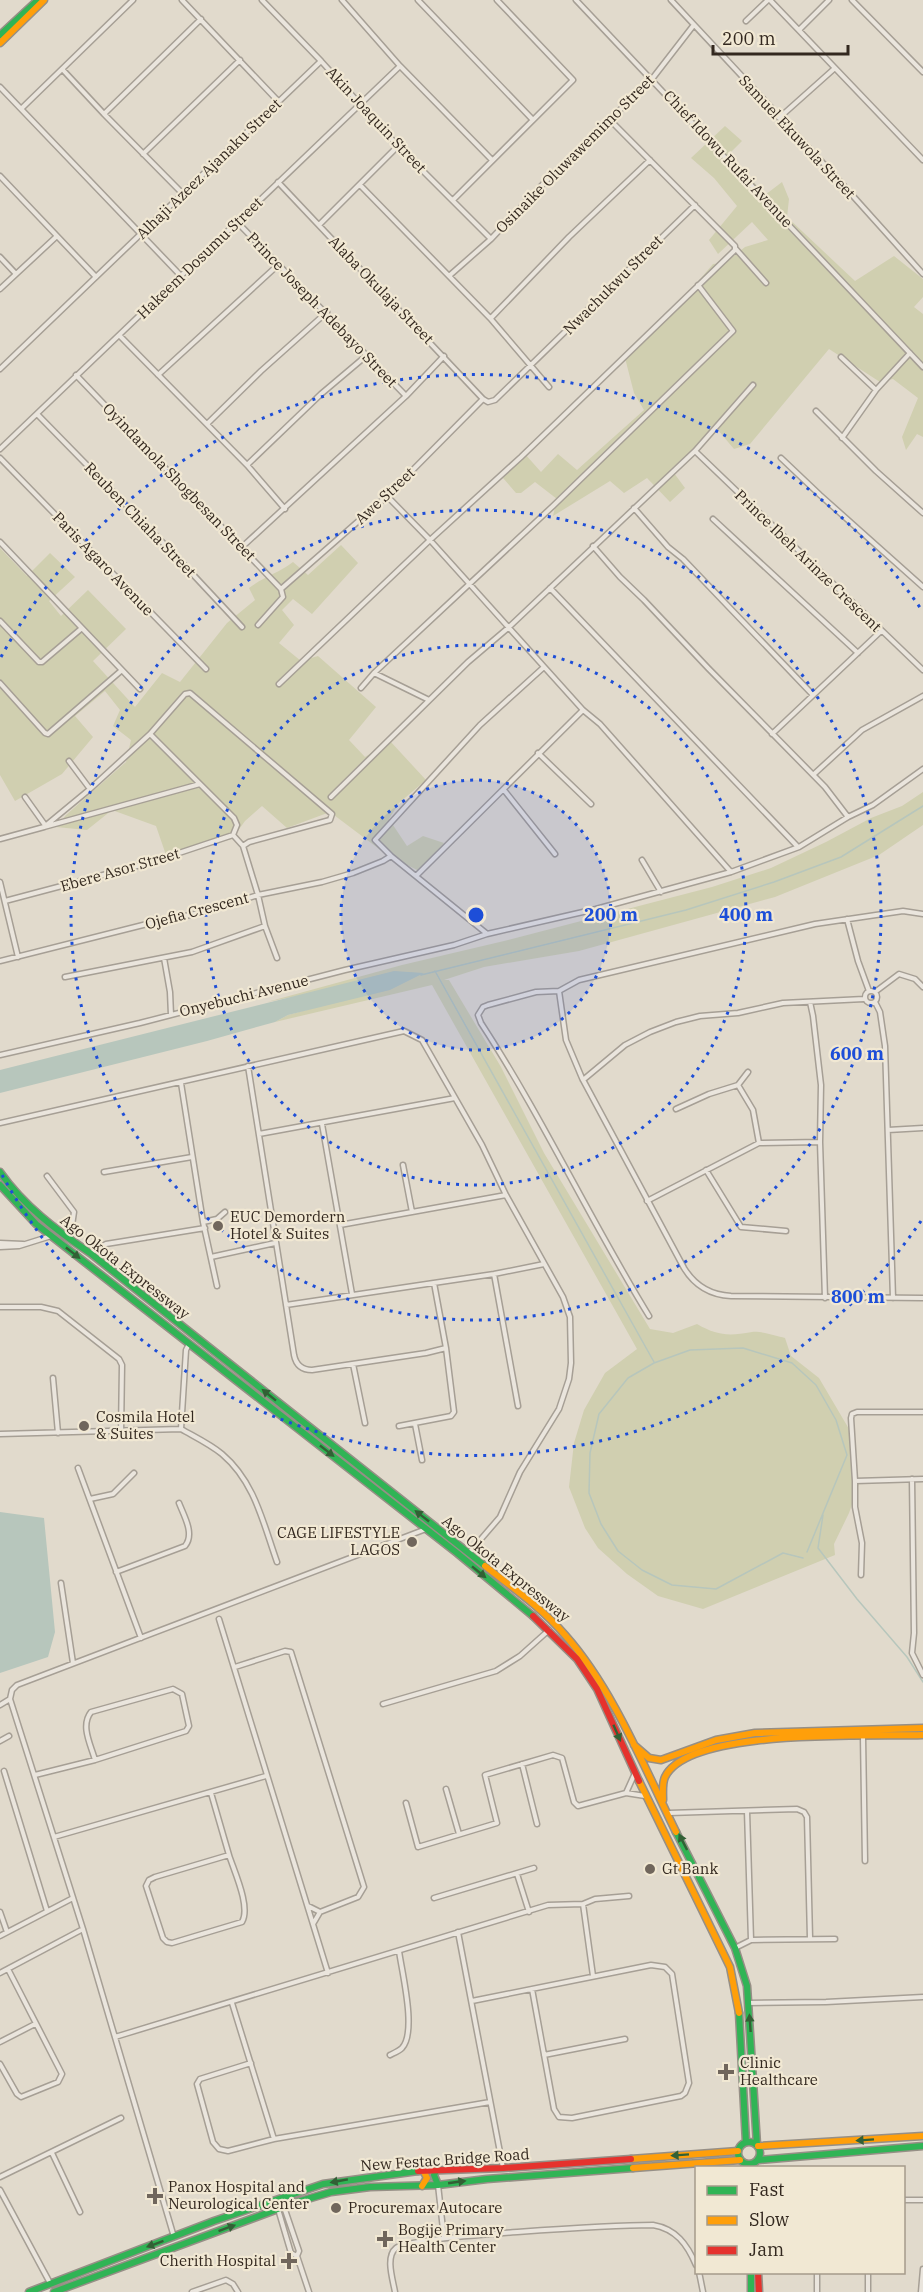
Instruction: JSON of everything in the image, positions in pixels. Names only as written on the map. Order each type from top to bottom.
[{"type":"main road","points":[[0,35],[40,1]]},
{"type":"main road","points":[[0,43],[40,1]]},
{"type":"main road","name":"Ago Okota Expressway","points":[[0,1172],[34,1209],[70,1239],[543,1611],[575,1644],[593,1669],[668,1811],[735,1948],[744,1974],[748,2003],[757,2146]]},
{"type":"main road","name":"Ago Okota Expressway","points":[[0,1185],[24,1214],[426,1530],[549,1630],[577,1659],[597,1689],[646,1796],[730,1967],[739,2015],[747,2142]]},
{"type":"main road","points":[[631,1743],[645,1755],[661,1760],[716,1740],[755,1733],[923,1728]]},
{"type":"main road","points":[[668,1811],[662,1788],[668,1770],[677,1762],[705,1750],[757,1739],[923,1735]]},
{"type":"main road","points":[[923,2136],[757,2146],[747,2142],[738,2151],[743,2164],[755,2164],[923,2146]]},
{"type":"main road","points":[[755,2164],[760,2155],[757,2146]]},
{"type":"main road","name":"New Festac Bridge Road","points":[[29,2292],[323,2184],[423,2170],[504,2168],[738,2151]]},
{"type":"main road","name":"New Festac Bridge Road","points":[[54,2292],[281,2208],[341,2190],[438,2185],[487,2179],[696,2165],[743,2164]]},
{"type":"main road","points":[[437,2169],[434,2175],[438,2185]]},
{"type":"main road","points":[[422,2186],[427,2178],[423,2170]]},
{"type":"main road","points":[[751,2274],[752,2292]]},
{"type":"main road","points":[[758,2274],[759,2292]]},
{"type":"street","points":[[22,108],[133,0]]},
{"type":"street","points":[[182,0],[278,101]]},
{"type":"street","points":[[342,0],[400,66],[492,160]]},
{"type":"street","points":[[418,0],[533,120]]},
{"type":"street","points":[[453,200],[572,82],[572,78],[497,0]]},
{"type":"street","name":"Chief Idowu Rufai Avenue","points":[[576,0],[923,367]]},
{"type":"street","name":"Samuel Ekuwola Street","points":[[670,0],[835,176],[923,274]]},
{"type":"street","points":[[746,21],[769,0],[923,160]]},
{"type":"street","points":[[799,30],[829,0]]},
{"type":"street","points":[[852,0],[923,72]]},
{"type":"street","name":"Akin Joaquin Street","points":[[266,1],[398,146],[490,239]]},
{"type":"street","points":[[104,114],[201,19]]},
{"type":"street","name":"Osinaike Oluwawemimo Street","points":[[449,276],[490,239],[652,79],[693,26]]},
{"type":"street","points":[[143,154],[240,60]]},
{"type":"street","name":"Alhaji Azeez Ajanaku Street","points":[[0,369],[321,61]]},
{"type":"street","name":"Hakeem Dosumu Street","points":[[0,449],[400,66]]},
{"type":"street","points":[[779,118],[835,68]]},
{"type":"street","points":[[63,69],[183,194]]},
{"type":"street","points":[[0,87],[181,276]]},
{"type":"street","points":[[610,120],[695,205],[766,283]]},
{"type":"street","points":[[319,225],[398,146]]},
{"type":"street","points":[[490,318],[569,237],[650,160]]},
{"type":"street","points":[[0,176],[96,277]]},
{"type":"street","name":"Alaba Okulaja Street","points":[[278,182],[483,399]]},
{"type":"street","points":[[360,185],[490,318],[549,387]]},
{"type":"street","name":"Nwachukwu Street","points":[[483,399],[489,402],[495,400],[695,205]]},
{"type":"street","name":"Prince Joseph Adebayo Street","points":[[238,223],[327,312],[406,396]]},
{"type":"street","points":[[0,289],[57,236]]},
{"type":"street","points":[[279,684],[529,449],[735,247]]},
{"type":"street","points":[[0,257],[16,273]]},
{"type":"street","points":[[158,375],[278,265]]},
{"type":"street","points":[[361,688],[374,673],[734,331],[698,285]]},
{"type":"street","points":[[207,424],[261,371],[327,312]]},
{"type":"street","points":[[120,336],[247,465],[285,509]]},
{"type":"street","points":[[842,438],[876,390],[910,353]]},
{"type":"street","points":[[247,465],[321,394],[366,356]]},
{"type":"street","points":[[242,547],[406,396],[444,356]]},
{"type":"street","points":[[841,357],[876,390]]},
{"type":"street","name":"Oyindamola Shogbesan Street","points":[[76,375],[281,589]]},
{"type":"street","points":[[331,797],[468,662],[508,628],[695,451],[753,385]]},
{"type":"street","name":"Awe Street","points":[[281,589],[387,496],[483,399]]},
{"type":"street","points":[[816,411],[923,513]]},
{"type":"street","name":"Reuben Chiaha Street","points":[[37,414],[171,550],[242,627]]},
{"type":"street","name":"Prince Ibeh Arinze Crescent","points":[[695,451],[923,670]]},
{"type":"street","name":"Paris Agaro Avenue","points":[[0,458],[206,669]]},
{"type":"street","points":[[781,458],[923,587]]},
{"type":"street","points":[[387,496],[430,540],[583,710],[600,724],[730,872]]},
{"type":"street","points":[[634,508],[668,547],[683,559],[813,695]]},
{"type":"street","points":[[713,519],[858,653]]},
{"type":"street","points":[[0,542],[140,689]]},
{"type":"street","points":[[593,546],[620,577],[837,800],[848,817]]},
{"type":"street","points":[[550,588],[799,848]]},
{"type":"street","points":[[258,625],[284,597],[281,589]]},
{"type":"street","points":[[0,621],[39,662],[42,662],[82,628]]},
{"type":"street","points":[[772,734],[880,631]]},
{"type":"street","points":[[487,934],[389,857],[375,842],[375,838],[480,725],[544,667]]},
{"type":"street","points":[[0,683],[48,734],[122,670]]},
{"type":"street","points":[[374,673],[429,700]]},
{"type":"street","points":[[44,826],[90,789],[150,734],[185,694],[190,693],[332,814],[330,820],[249,842],[243,846]]},
{"type":"street","points":[[813,776],[862,730],[923,696]]},
{"type":"street","points":[[416,876],[583,710]]},
{"type":"street","points":[[150,734],[234,818],[237,825],[233,834],[243,846],[265,926],[277,958]]},
{"type":"street","points":[[538,753],[591,804]]},
{"type":"street","points":[[69,761],[90,789]]},
{"type":"street","name":"Onyebuchi Avenue","points":[[0,1055],[454,945],[487,934],[661,892],[730,872],[799,848],[848,817],[873,805],[923,769]]},
{"type":"street","points":[[0,840],[200,784]]},
{"type":"street","points":[[504,790],[555,854]]},
{"type":"street","points":[[25,797],[44,826]]},
{"type":"street","name":"Ebere Asor Street","points":[[5,901],[142,865],[233,834]]},
{"type":"street","name":"Ojefia Crescent","points":[[0,961],[204,912],[258,895],[322,882],[353,873],[389,857]]},
{"type":"street","points":[[642,860],[661,892]]},
{"type":"street","points":[[0,882],[18,957]]},
{"type":"street","points":[[649,1316],[590,1215],[536,1113],[477,1015],[483,1007],[536,992],[559,991],[579,980],[815,924],[903,911],[923,915]]},
{"type":"street","points":[[847,919],[869,991]]},
{"type":"street","points":[[65,977],[192,952],[265,926]]},
{"type":"street","points":[[164,958],[170,992],[171,1015]]},
{"type":"street","points":[[869,991],[875,992],[899,974],[915,979],[923,987]]},
{"type":"street","points":[[559,991],[566,1040],[583,1080],[688,1275],[705,1290],[721,1296],[923,1298]]},
{"type":"street","points":[[864,999],[869,991]]},
{"type":"street","points":[[875,992],[877,996],[875,1002],[880,1012],[885,1046],[893,1298]]},
{"type":"street","points":[[583,1080],[625,1045],[664,1026],[700,1016],[738,1013],[783,1003],[864,999],[869,1004],[875,1002]]},
{"type":"street","points":[[810,1002],[821,1085],[820,1142],[825,1298]]},
{"type":"street","points":[[0,1123],[404,1031],[422,1040],[482,1145],[506,1195],[563,1297],[570,1317],[571,1363],[569,1379],[559,1409],[516,1479],[500,1517],[469,1553]]},
{"type":"street","points":[[248,1066],[295,1361],[312,1371],[446,1348]]},
{"type":"street","points":[[676,1109],[709,1094],[738,1085],[748,1072]]},
{"type":"street","points":[[181,1083],[203,1222],[217,1286]]},
{"type":"street","points":[[738,1085],[753,1110],[759,1143]]},
{"type":"street","points":[[259,1134],[454,1098]]},
{"type":"street","points":[[322,1124],[352,1294]]},
{"type":"street","points":[[888,1130],[923,1128]]},
{"type":"street","points":[[648,1201],[759,1143],[820,1142]]},
{"type":"street","points":[[104,1172],[192,1156]]},
{"type":"street","points":[[403,1165],[412,1212]]},
{"type":"street","points":[[706,1170],[741,1227],[786,1231]]},
{"type":"street","points":[[47,1176],[74,1212],[70,1239]]},
{"type":"street","points":[[340,1225],[506,1195]]},
{"type":"street","points":[[203,1222],[217,1219],[225,1212]]},
{"type":"street","points":[[90,1253],[106,1244],[205,1228]]},
{"type":"street","points":[[0,1245],[23,1244],[52,1236]]},
{"type":"street","points":[[211,1257],[275,1243]]},
{"type":"street","points":[[286,1305],[494,1274],[544,1264]]},
{"type":"street","points":[[494,1274],[518,1406]]},
{"type":"street","points":[[399,1426],[451,1416],[454,1412],[446,1348],[434,1283]]},
{"type":"street","points":[[0,1307],[41,1306],[58,1311],[119,1359],[122,1365],[121,1433]]},
{"type":"street","points":[[182,1430],[186,1350],[189,1344]]},
{"type":"street","points":[[353,1364],[365,1423]]},
{"type":"street","points":[[53,1378],[58,1433]]},
{"type":"street","points":[[861,1575],[862,1543],[855,1507],[850,1418],[857,1412],[923,1412]]},
{"type":"street","points":[[415,1424],[422,1460]]},
{"type":"street","points":[[0,1434],[182,1430],[223,1454],[238,1470],[257,1501],[277,1562]]},
{"type":"street","points":[[78,1468],[141,1638]]},
{"type":"street","points":[[90,1499],[113,1494],[134,1473]]},
{"type":"street","points":[[912,1479],[914,1633],[912,1653],[923,1675]]},
{"type":"street","points":[[855,1481],[923,1479]]},
{"type":"street","points":[[116,1572],[184,1546],[189,1541],[190,1533],[179,1503]]},
{"type":"street","points":[[174,2237],[83,1929],[10,1699],[12,1690],[17,1685],[73,1663],[426,1530]]},
{"type":"street","points":[[61,1583],[73,1663]]},
{"type":"street","points":[[219,1619],[328,1973]]},
{"type":"street","points":[[383,1704],[496,1671],[520,1656],[549,1630]]},
{"type":"street","points":[[235,1667],[285,1651],[293,1655],[364,1887],[358,1897],[320,1912],[313,1923]]},
{"type":"street","points":[[35,1775],[95,1760],[186,1731],[189,1726],[182,1694],[173,1689],[91,1712],[86,1718],[85,1725],[95,1760]]},
{"type":"street","points":[[0,1705],[10,1699]]},
{"type":"street","points":[[0,1741],[9,1736]]},
{"type":"street","points":[[863,1737],[864,1861]]},
{"type":"street","points":[[406,1803],[418,1847],[497,1823],[485,1774],[553,1755],[562,1758],[574,1802],[578,1806],[626,1793],[646,1796]]},
{"type":"street","points":[[522,1764],[537,1824]]},
{"type":"street","points":[[4,1771],[47,1911]]},
{"type":"street","points":[[626,1793],[635,1773]]},
{"type":"street","points":[[54,1837],[266,1776]]},
{"type":"street","points":[[446,1789],[459,1834]]},
{"type":"street","points":[[211,1793],[244,1901],[245,1916],[242,1922],[172,1943],[167,1942],[163,1938],[146,1886],[149,1880],[229,1855]]},
{"type":"street","points":[[668,1811],[797,1809],[804,1812],[807,1817],[810,1938]]},
{"type":"street","points":[[747,1811],[751,1940]]},
{"type":"street","points":[[434,1898],[534,1868]]},
{"type":"street","points":[[517,1874],[529,1912]]},
{"type":"street","points":[[115,2037],[556,1904],[583,1904],[595,1899],[629,1896]]},
{"type":"street","points":[[0,1936],[73,1898]]},
{"type":"street","points":[[583,1904],[592,1976]]},
{"type":"street","points":[[308,1906],[320,1912]]},
{"type":"street","points":[[0,1912],[7,1932]]},
{"type":"street","points":[[0,1973],[83,1929]]},
{"type":"street","points":[[458,1932],[504,2168]]},
{"type":"street","points":[[735,1948],[751,1940],[835,1939]]},
{"type":"street","points":[[390,2055],[402,2048],[408,2038],[409,2022],[399,1951]]},
{"type":"street","points":[[472,2001],[651,1965],[665,1966],[669,1970],[677,2005],[688,2089],[681,2096],[565,2119],[559,2117],[554,2109],[532,1989]]},
{"type":"street","points":[[0,2064],[21,2097],[58,2082],[62,2074],[8,1969]]},
{"type":"street","points":[[748,2003],[923,1997]]},
{"type":"street","points":[[232,2003],[274,2139]]},
{"type":"street","points":[[0,2042],[35,2024]]},
{"type":"street","points":[[544,2055],[625,2039]]},
{"type":"street","points":[[251,2063],[200,2079],[197,2084],[213,2142],[219,2149],[228,2151],[274,2139],[490,2102]]},
{"type":"street","points":[[0,2177],[121,2118]]},
{"type":"street","points":[[52,2153],[81,2212]]},
{"type":"street","points":[[438,2185],[444,2238]]},
{"type":"street","points":[[0,2190],[50,2283]]},
{"type":"street","points":[[905,2200],[923,2200]]},
{"type":"street","points":[[281,2208],[291,2253],[297,2256],[309,2292]]},
{"type":"street","points":[[394,2292],[390,2263],[392,2252],[398,2245],[444,2238],[652,2225],[663,2227],[680,2238],[695,2262]]},
{"type":"street","points":[[921,2292],[923,2270]]},
{"type":"street","points":[[699,2274],[703,2292]]},
{"type":"street","points":[[817,2274],[817,2292]]},
{"type":"street","points":[[868,2274],[868,2292]]},
{"type":"street","points":[[192,2292],[226,2280],[233,2284],[238,2292]]},
{"type":"green space","points":[[725,126],[742,141],[729,154],[765,195],[782,182],[789,199],[787,217],[855,281],[894,256],[923,279],[923,297],[914,307],[923,314],[923,437],[917,434],[906,450],[902,437],[918,398],[893,379],[880,382],[829,349],[750,444],[734,449],[717,429],[671,469],[685,488],[670,502],[647,478],[624,493],[610,481],[553,516],[557,499],[535,482],[521,493],[516,493],[503,478],[525,454],[541,472],[558,454],[577,470],[644,410],[634,393],[625,358],[668,317],[713,264],[725,263],[745,247],[768,240],[752,222],[718,254],[709,240],[737,206],[714,178],[691,158]]},
{"type":"green space","points":[[341,545],[358,563],[312,614],[293,599],[282,610],[294,625],[279,643],[301,661],[318,656],[376,707],[349,740],[365,757],[390,741],[426,780],[399,803],[389,819],[407,846],[423,836],[444,843],[421,872],[387,855],[330,812],[287,828],[262,806],[245,821],[232,839],[166,855],[156,826],[112,810],[87,830],[56,827],[66,815],[126,762],[131,740],[113,726],[120,710],[105,691],[75,716],[93,737],[62,774],[15,801],[0,775],[0,548],[27,576],[50,553],[75,577],[49,601],[61,616],[88,590],[126,629],[93,661],[135,707],[162,673],[180,682],[227,623],[255,600],[249,588],[293,562],[308,575]]},
{"type":"green space","points":[[923,792],[923,825],[879,855],[775,897],[579,951],[484,967],[444,980],[449,980],[501,1067],[544,1153],[650,1329],[673,1333],[697,1324],[724,1334],[756,1332],[785,1338],[791,1356],[819,1378],[849,1429],[859,1484],[849,1513],[834,1544],[835,1555],[703,1609],[658,1596],[627,1574],[598,1548],[585,1528],[569,1487],[574,1443],[584,1410],[605,1373],[637,1349],[432,985],[275,1022],[288,1015],[332,1003],[312,993],[267,1002],[402,965],[712,887],[771,868],[871,818],[902,806]]},
{"type":"shaded area","points":[[394,971],[424,973],[390,990],[288,1015],[275,1022],[207,1041],[0,1093],[0,1070]]},
{"type":"shaded area","points":[[0,1512],[44,1518],[55,1632],[48,1657],[0,1673]]},
{"type":"waterway","points":[[421,975],[686,910],[774,882],[841,857],[923,806]]},
{"type":"waterway","points":[[435,971],[654,1362]]},
{"type":"waterway","points":[[803,1558],[783,1553],[716,1589],[672,1585],[642,1570],[618,1551],[601,1524],[589,1493],[590,1453],[599,1414],[628,1378],[654,1363],[690,1350],[743,1348],[792,1363],[816,1385],[836,1420],[847,1455],[807,1552]]},
{"type":"waterway","points":[[823,1515],[818,1548],[857,1599],[907,1657],[923,1682]]},
{"type":"traffic: fast","points":[[0,35],[38,0]]},
{"type":"traffic: fast","points":[[0,1172],[19,1196],[53,1226],[485,1566]]},
{"type":"traffic: fast","points":[[0,1185],[36,1224],[457,1553],[533,1616]]},
{"type":"traffic: fast","points":[[676,1832],[735,1948],[747,1986],[757,2145]]},
{"type":"traffic: fast","points":[[739,2013],[746,2142]]},
{"type":"traffic: fast","points":[[749,2142],[757,2145],[760,2153],[757,2161],[749,2164],[741,2161],[738,2153],[741,2145],[749,2142]]},
{"type":"traffic: fast","points":[[759,2160],[923,2146]]},
{"type":"traffic: fast","points":[[54,2292],[294,2203],[331,2192],[370,2187],[438,2185],[633,2168]]},
{"type":"traffic: fast","points":[[437,2169],[434,2175],[438,2185]]},
{"type":"traffic: fast","points":[[29,2292],[214,2221],[323,2184],[418,2171]]},
{"type":"traffic: fast","points":[[751,2274],[751,2292]]},
{"type":"traffic: slow","points":[[0,43],[44,0]]},
{"type":"traffic: slow","points":[[485,1566],[547,1616],[582,1656],[613,1704],[676,1832]]},
{"type":"traffic: slow","points":[[634,1745],[649,1758],[661,1760],[716,1740],[755,1733],[923,1728]]},
{"type":"traffic: slow","points":[[663,1800],[665,1777],[681,1761],[708,1750],[744,1742],[784,1738],[923,1735]]},
{"type":"traffic: slow","points":[[639,1781],[730,1967],[739,2013]]},
{"type":"traffic: slow","points":[[758,2146],[923,2136]]},
{"type":"traffic: slow","points":[[631,2159],[738,2151]]},
{"type":"traffic: slow","points":[[633,2168],[740,2160]]},
{"type":"traffic: slow","points":[[422,2186],[427,2178],[423,2170]]},
{"type":"traffic: jam","points":[[533,1616],[577,1659],[597,1689],[639,1781]]},
{"type":"traffic: jam","points":[[418,2171],[631,2159]]},
{"type":"traffic: jam","points":[[758,2274],[759,2292]]},
{"type":"place","name":"EUC Demordern Hotel & Suites","points":[[218,1226]]},
{"type":"place","name":"Cosmila Hotel & Suites","points":[[84,1426]]},
{"type":"place","name":"CAGE LIFESTYLE LAGOS","points":[[412,1542]]},
{"type":"place","name":"Gt Bank","points":[[650,1869]]},
{"type":"place","name":"Clinic Healthcare","points":[[726,2072]]},
{"type":"place","name":"Panox Hospital and Neurological Center","points":[[155,2196]]},
{"type":"place","name":"Procuremax Autocare","points":[[336,2208]]},
{"type":"place","name":"Bogije Primary Health Center","points":[[385,2239]]},
{"type":"place","name":"Cherith Hospital","points":[[289,2261]]}]
